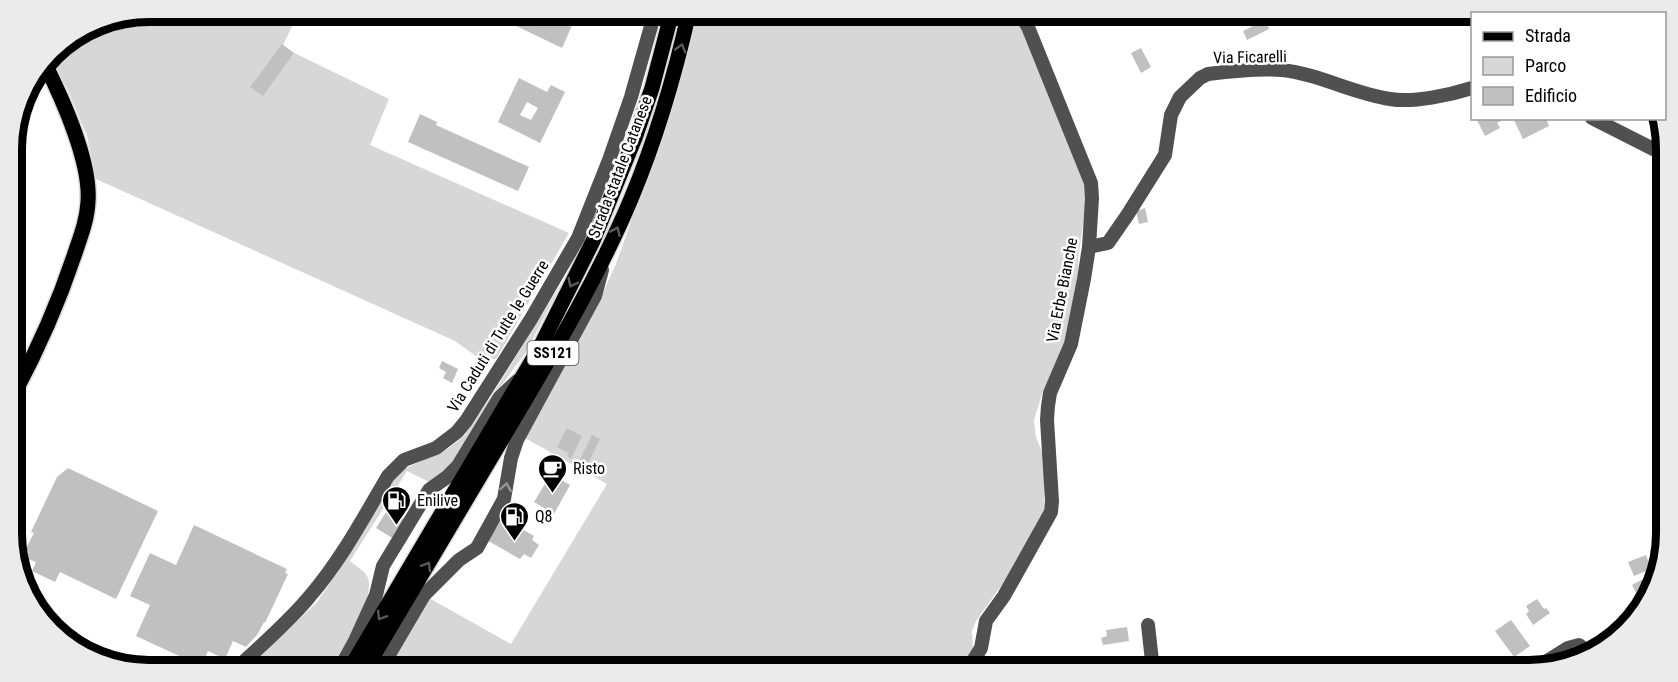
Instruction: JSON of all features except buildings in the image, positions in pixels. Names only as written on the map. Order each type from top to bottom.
[{"type":"main road","name":"Strada statale Catanese","points":[[355,660],[540,347],[593,241],[615,190],[652,88],[669,22]]},
{"type":"main road","name":"Strada statale Catanese","points":[[371,660],[548,362],[607,252],[631,198],[650,146],[686,22]]},
{"type":"main road","points":[[22,378],[37,351],[61,294],[83,230],[88,202],[87,177],[78,140],[49,72]]},
{"type":"street","name":"Via Caduti di Tutte le Guerre","points":[[245,660],[317,588],[395,468],[404,460],[436,448],[458,432],[496,375],[578,238],[631,97],[652,22]]},
{"type":"street","name":"Via Erbe Bianche","points":[[974,659],[981,648],[986,621],[1004,596],[1051,512],[1048,406],[1050,393],[1071,344],[1089,247],[1091,183],[1025,22]]},
{"type":"street","name":"Via Ficarelli","points":[[1089,247],[1107,243],[1128,214],[1165,155],[1171,115],[1180,97],[1200,78],[1208,74],[1283,70],[1390,99],[1405,100],[1452,94],[1471,89]]},
{"type":"street","points":[[1596,120],[1656,150]]},
{"type":"street","points":[[386,660],[424,595],[459,560],[477,548],[504,499],[511,458],[517,440],[595,296],[607,252]]},
{"type":"street","points":[[345,660],[376,595],[382,566],[429,490],[458,466],[500,397],[525,373]]},
{"type":"street","points":[[1148,625],[1152,659]]},
{"type":"street","points":[[1554,657],[1568,648],[1579,645],[1581,647]]},
{"type":"green space","points":[[150,22],[294,22],[282,47],[389,99],[370,145],[569,233],[496,359],[480,359],[455,341],[96,179],[87,136],[68,90],[55,66],[79,44],[109,29]]},
{"type":"green space","points":[[695,22],[1018,22],[1086,189],[1078,260],[1079,277],[1065,343],[1042,394],[1034,420],[1036,437],[1044,457],[1044,510],[1011,572],[976,621],[972,631],[973,652],[967,659],[390,660],[427,597],[511,644],[607,484],[525,438],[600,299],[616,264],[670,112]]},
{"type":"green space","points":[[564,279],[526,352],[495,394],[452,464],[429,482],[407,471],[350,561],[364,572],[369,585],[363,610],[336,660],[257,660],[317,602],[394,478],[402,470],[449,448],[464,436]]},
{"type":"place","name":"Risto","points":[[552,494]]},
{"type":"place","name":"Enilive","points":[[396,526]]},
{"type":"place","name":"Q8","points":[[514,542]]}]
